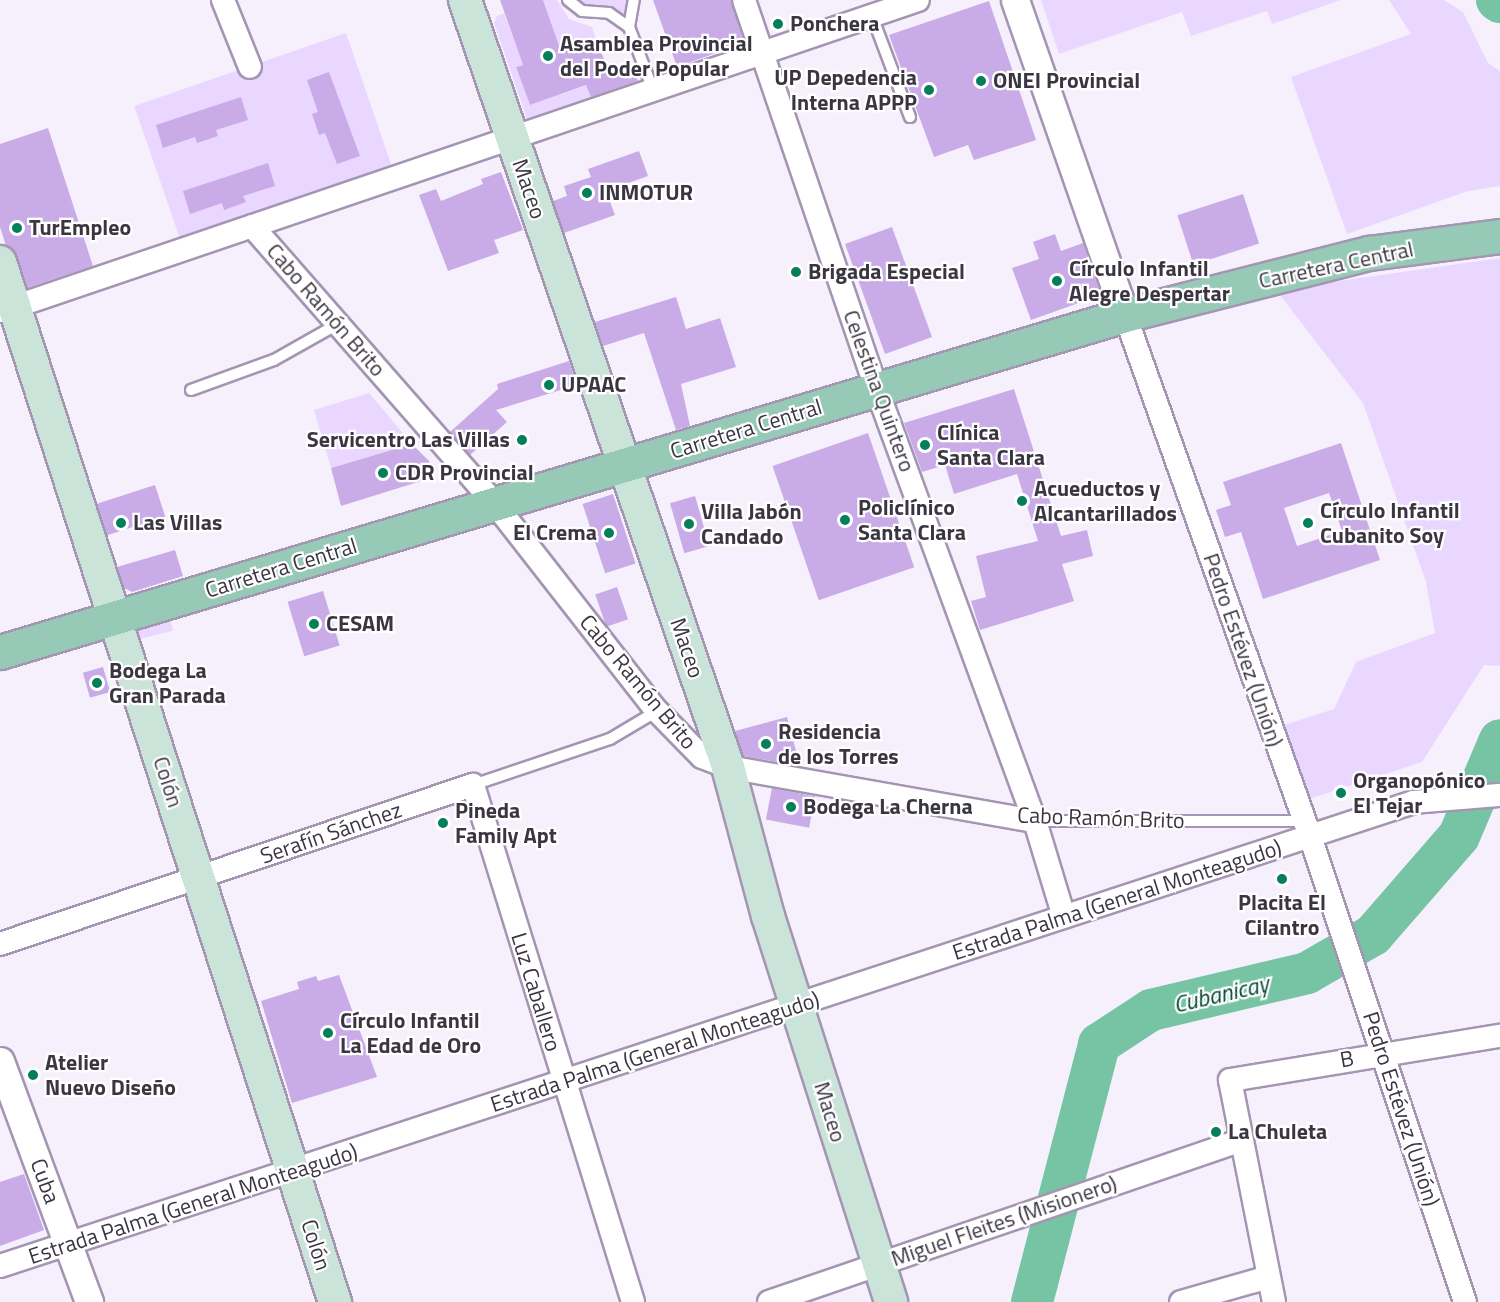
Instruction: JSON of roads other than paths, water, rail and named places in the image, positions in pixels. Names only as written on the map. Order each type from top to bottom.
[{"type":"main road","name":"Maceo","points":[[465,0],[728,767],[768,916],[798,1004],[876,1264],[891,1302]]},
{"type":"main road","name":"Carretera Central","points":[[0,652],[1125,315],[1369,254],[1500,236]]},
{"type":"main road","name":"Colón","points":[[0,262],[7,309],[116,617],[335,1302]]},
{"type":"street","points":[[224,0],[250,67]]},
{"type":"street","name":"Celestina Quintero","points":[[744,0],[877,390],[1035,821],[1064,917]]},
{"type":"street","points":[[7,309],[918,0]]},
{"type":"street","name":"Pedro Estévez (Unión)","points":[[1015,0],[1352,959],[1465,1302]]},
{"type":"street","name":"Cabo Ramón Brito","points":[[252,226],[495,504],[657,711],[702,757],[728,767],[1035,821]]},
{"type":"street","name":"Serafín Sánchez","points":[[0,944],[473,785]]},
{"type":"street","name":"Luz Caballero","points":[[473,785],[563,1083],[633,1302]]},
{"type":"street","name":"Estrada Palma (General Monteagudo)","points":[[0,1266],[293,1172],[1064,917],[1306,829],[1414,802],[1500,795]]},
{"type":"street","name":"B","points":[[1240,1141],[1230,1080],[1383,1053],[1500,1036]]},
{"type":"street","name":"Cuba","points":[[0,1061],[89,1302]]},
{"type":"street","points":[[1240,1141],[1274,1302]]},
{"type":"street","name":"Miguel Fleites (Misionero)","points":[[769,1302],[1240,1141]]},
{"type":"street","points":[[1181,1302],[1269,1277]]},
{"type":"lane","points":[[568,0],[582,11],[609,13],[629,27]]},
{"type":"lane","points":[[634,0],[629,27],[653,90]]},
{"type":"lane","points":[[872,16],[910,117]]},
{"type":"lane","points":[[191,390],[274,360],[338,324]]},
{"type":"lane","name":"Serafín Sánchez","points":[[473,785],[610,739],[657,711]]},
{"type":"lane","name":"Cabo Ramón Brito","points":[[1035,821],[1306,829]]},
{"type":"waterway","name":"Cubanicay","points":[[1032,1302],[1099,1044],[1151,1010],[1307,973],[1373,935],[1459,836],[1500,740]]},
{"type":"place","name":"Ponchera","points":[[778,24]]},
{"type":"place","name":"Asamblea Provincial del Poder Popular","points":[[548,56]]},
{"type":"place","name":"ONEI Provincial","points":[[981,81]]},
{"type":"place","name":"UP Depedencia Interna APPP","points":[[929,90]]},
{"type":"place","name":"INMOTUR","points":[[587,193]]},
{"type":"place","name":"TurEmpleo","points":[[17,228]]},
{"type":"place","name":"Brigada Especial","points":[[796,272]]},
{"type":"place","name":"Círculo Infantil Alegre Despertar","points":[[1057,281]]},
{"type":"place","name":"UPAAC","points":[[549,385]]},
{"type":"place","name":"Servicentro Las Villas","points":[[522,440]]},
{"type":"place","name":"Clínica Santa Clara","points":[[925,445]]},
{"type":"place","name":"CDR Provincial","points":[[383,473]]},
{"type":"place","name":"Acueductos y Alcantarillados","points":[[1022,501]]},
{"type":"place","name":"Policlínico Santa Clara","points":[[845,520]]},
{"type":"place","name":"Las Villas","points":[[121,523]]},
{"type":"place","name":"Círculo Infantil Cubanito Soy","points":[[1308,523]]},
{"type":"place","name":"Villa Jabón Candado","points":[[689,524]]},
{"type":"place","name":"El Crema","points":[[609,533]]},
{"type":"place","name":"CESAM","points":[[314,624]]},
{"type":"place","name":"Bodega La Gran Parada","points":[[97,683]]},
{"type":"place","name":"Residencia de los Torres","points":[[766,744]]},
{"type":"place","name":"Organopónico El Tejar","points":[[1341,793]]},
{"type":"place","name":"Bodega La Cherna","points":[[791,807]]},
{"type":"place","name":"Pineda Family Apt","points":[[443,823]]},
{"type":"place","name":"Placita El Cilantro","points":[[1282,879]]},
{"type":"place","name":"Círculo Infantil La Edad de Oro","points":[[328,1033]]},
{"type":"place","name":"Atelier Nuevo Diseño","points":[[33,1075]]},
{"type":"place","name":"La Chuleta","points":[[1216,1132]]}]
